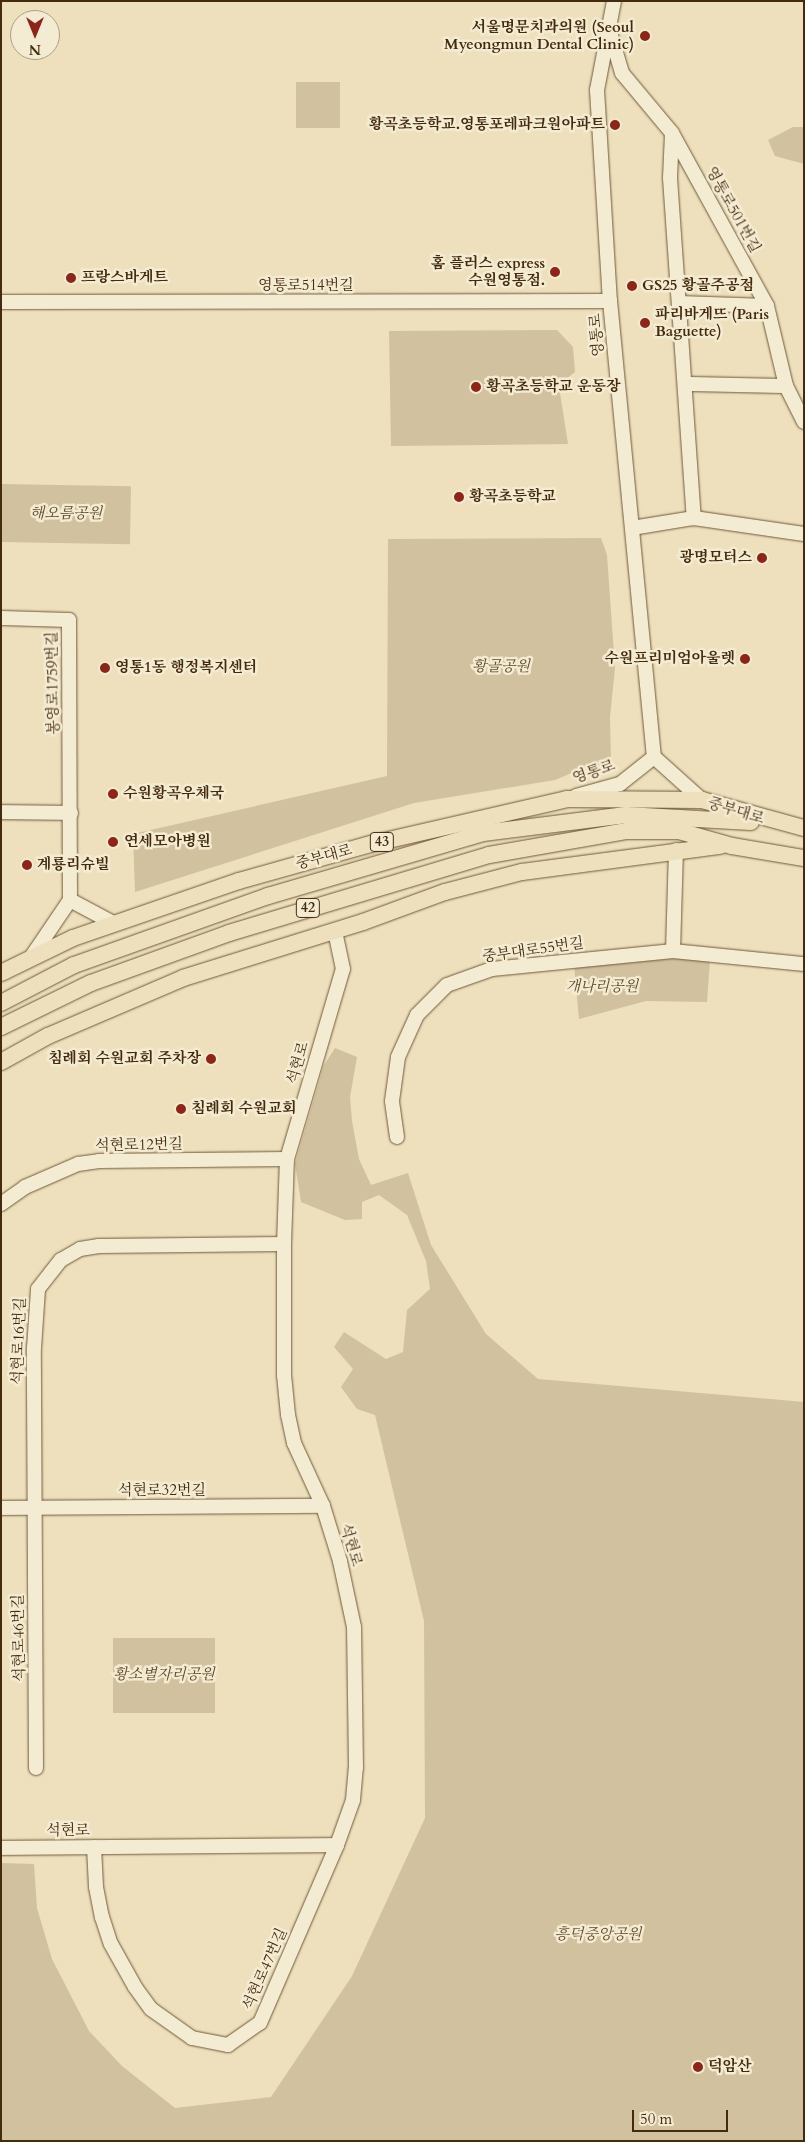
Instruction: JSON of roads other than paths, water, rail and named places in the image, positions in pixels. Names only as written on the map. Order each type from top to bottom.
[{"type":"main road","name":"중부대로","points":[[1,973],[73,938],[248,878],[371,844],[567,799],[702,800],[778,823],[804,828]]},
{"type":"main road","name":"중부대로","points":[[1,1003],[74,965],[268,896],[483,833],[626,815],[778,823]]},
{"type":"main road","name":"중부대로","points":[[1,1027],[91,983],[229,933],[362,891],[489,855],[627,831],[680,831],[732,846],[804,858]]},
{"type":"main road","name":"중부대로","points":[[1,1062],[48,1036],[183,978],[335,931],[445,892],[522,872],[676,850],[732,846]]},
{"type":"street","name":"영통로","points":[[567,799],[620,784],[654,756],[610,300],[597,90],[614,1]]},
{"type":"street","name":"영통로501번길","points":[[608,27],[622,73],[672,133],[766,306],[786,386],[804,422]]},
{"type":"street","points":[[672,133],[670,178],[687,384],[694,518]]},
{"type":"street","name":"영통로514번길","points":[[1,302],[610,300]]},
{"type":"street","points":[[680,303],[766,306]]},
{"type":"street","points":[[687,384],[786,386]]},
{"type":"street","points":[[632,528],[694,518],[804,534]]},
{"type":"street","name":"봉영로1759번길","points":[[1,618],[69,620],[70,900]]},
{"type":"street","points":[[654,756],[702,800]]},
{"type":"street","points":[[1,812],[71,813]]},
{"type":"street","points":[[674,951],[676,850]]},
{"type":"street","points":[[30,959],[70,900],[115,924]]},
{"type":"street","name":"석현로","points":[[1,1848],[337,1845],[353,1800],[356,1765],[354,1627],[340,1561],[323,1506],[294,1443],[288,1415],[284,1244],[287,1160],[343,969],[335,931]]},
{"type":"street","name":"중부대로55번길","points":[[398,1137],[392,1101],[398,1056],[417,1015],[447,985],[492,969],[674,951],[804,964]]},
{"type":"street","name":"석현로12번길","points":[[1,1204],[25,1187],[78,1164],[99,1160],[287,1160]]},
{"type":"street","name":"석현로16번길","points":[[34,1508],[34,1305],[38,1289],[45,1277],[61,1260],[80,1249],[99,1246],[284,1244]]},
{"type":"street","name":"석현로32번길","points":[[1,1508],[323,1506]]},
{"type":"street","name":"석현로46번길","points":[[34,1508],[36,1768]]},
{"type":"street","name":"석현로47번길","points":[[94,1847],[102,1917],[111,1944],[135,1987],[151,2009],[192,2038],[228,2045],[260,2023],[337,1845]]},
{"type":"place","name":"서울명문치과의원 (Seoul Myeongmun Dental Clinic)","points":[[645,36]]},
{"type":"place","name":"황곡초등학교.영통포레파크원아파트","points":[[615,125]]},
{"type":"place","name":"홈 플러스 express 수원영통점.","points":[[555,272]]},
{"type":"place","name":"프랑스바게트","points":[[71,278]]},
{"type":"place","name":"GS25 황골주공점","points":[[632,286]]},
{"type":"place","name":"파리바게뜨 (Paris Baguette)","points":[[645,323]]},
{"type":"place","name":"황곡초등학교 운동장","points":[[476,387]]},
{"type":"place","name":"황곡초등학교","points":[[459,497]]},
{"type":"place","name":"광명모터스","points":[[762,558]]},
{"type":"place","name":"수원프리미엄아울렛","points":[[745,659]]},
{"type":"place","name":"영통1동 행정복지센터","points":[[105,668]]},
{"type":"place","name":"수원황곡우체국","points":[[113,794]]},
{"type":"place","name":"연세모아병원","points":[[113,842]]},
{"type":"place","name":"계룡리슈빌","points":[[27,865]]},
{"type":"place","name":"침례회 수원교회 주차장","points":[[211,1059]]},
{"type":"place","name":"침례회 수원교회","points":[[181,1109]]},
{"type":"place","name":"덕암산","points":[[698,2067]]},
{"type":"park label","name":"해오름공원","points":[[66,514]]},
{"type":"park label","name":"황골공원","points":[[501,667]]},
{"type":"park label","name":"개나리공원","points":[[602,987]]},
{"type":"park label","name":"황소별자리공원","points":[[164,1675]]},
{"type":"park label","name":"흥덕중앙공원","points":[[598,1935]]}]
